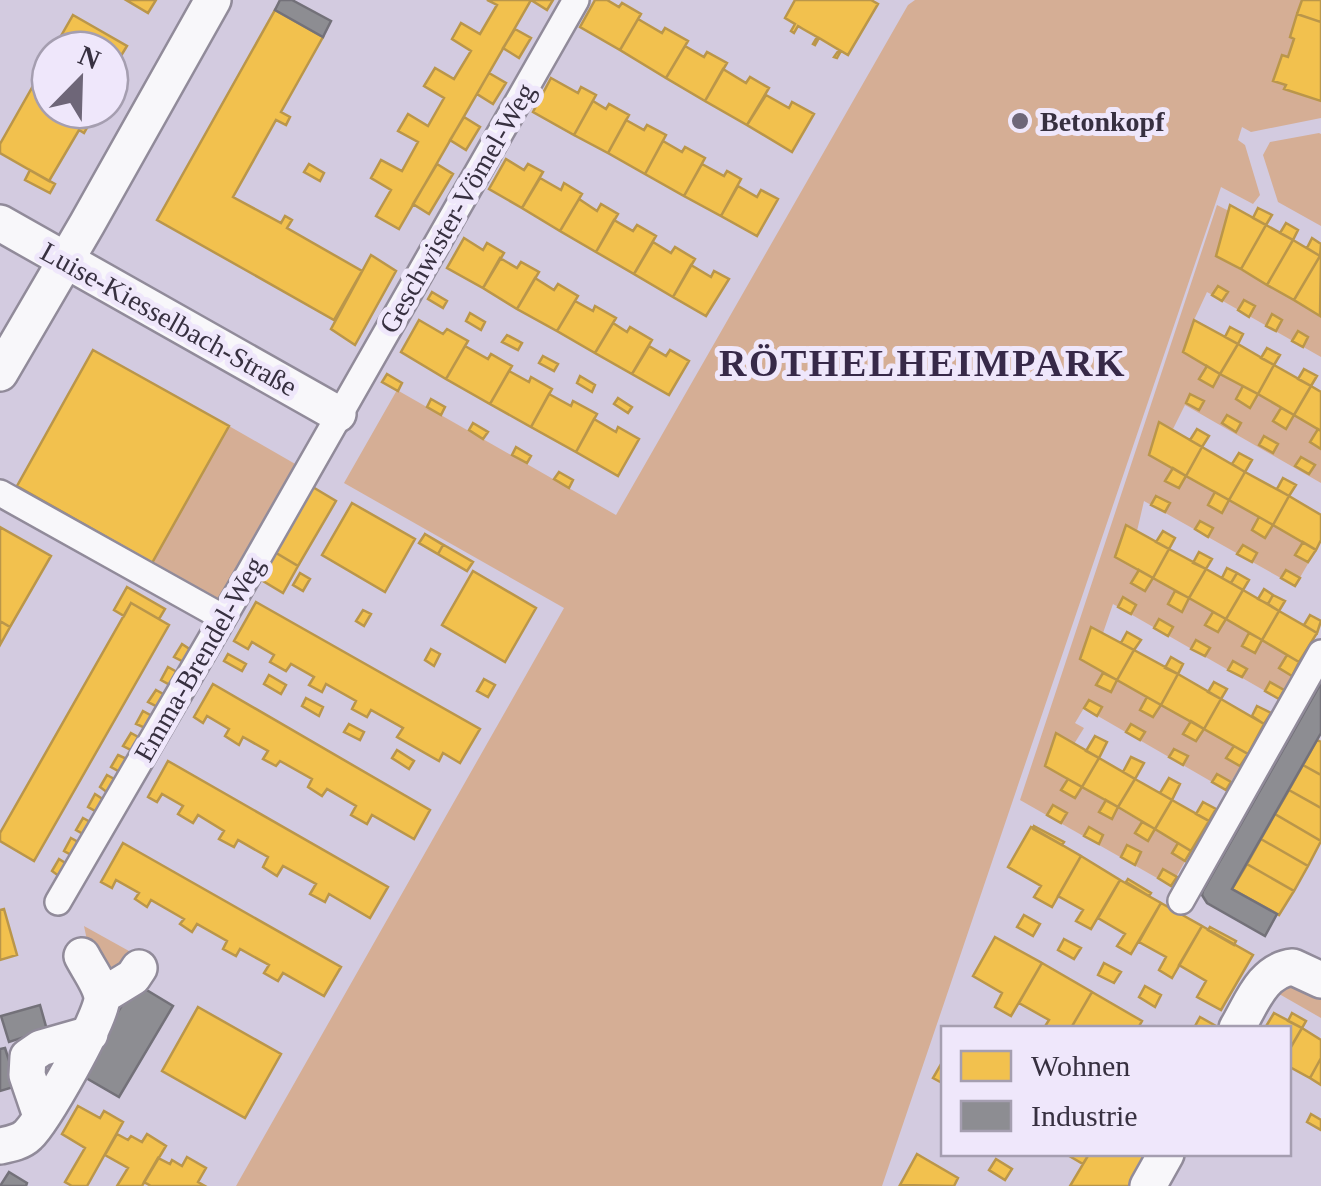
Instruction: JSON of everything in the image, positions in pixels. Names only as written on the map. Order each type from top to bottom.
[{"type":"street","points":[[0,373],[213,0]]},
{"type":"street","name":"Geschwister-Vömel-Weg","points":[[338,414],[576,0]]},
{"type":"street","name":"Luise-Kiesselbach-Straße","points":[[0,224],[338,414]]},
{"type":"street","name":"Emma-Brendel-Weg","points":[[58,902],[338,414]]},
{"type":"street","points":[[0,493],[222,617]]},
{"type":"street","points":[[1181,901],[1321,654]]},
{"type":"street","points":[[0,1146],[21,1140],[35,1127],[100,1013],[102,996],[82,956]]},
{"type":"street","points":[[1238,1026],[1260,988],[1276,972],[1292,967],[1319,974]]},
{"type":"street","points":[[102,996],[133,977],[140,968]]},
{"type":"street","points":[[1148,1186],[1165,1156]]},
{"type":"shaded area","points":[[915,0],[1302,0],[1288,57],[1281,56],[1273,81],[1321,101],[1321,118],[1251,132],[1242,127],[1238,140],[1245,145],[1260,195],[1253,204],[1221,187],[882,1186],[236,1186],[564,608],[344,483],[397,390],[616,515],[908,5]]},
{"type":"shaded area","points":[[1319,133],[1321,226],[1278,202],[1263,155],[1270,142]]},
{"type":"shaded area","points":[[1217,205],[1229,211],[1216,256],[1321,316],[1321,357],[1207,292],[1184,352],[1321,431],[1321,483],[1185,405],[1173,429],[1159,423],[1149,454],[1316,550],[1295,586],[1144,501],[1137,531],[1126,525],[1116,556],[1299,662],[1279,699],[1113,604],[1103,633],[1091,627],[1080,659],[1248,754],[1226,790],[1084,708],[1075,723],[1084,728],[1074,744],[1056,734],[1045,766],[1191,851],[1171,886],[1020,800]]},
{"type":"shaded area","points":[[229,426],[297,465],[220,600],[152,563]]},
{"type":"shaded area","points":[[84,926],[138,956],[109,975],[89,950]]},
{"type":"shaded area","points":[[1296,986],[1321,997],[1321,1018],[1274,991]]},
{"type":"building: Wohnen","points":[[126,0],[156,0],[148,13]]},
{"type":"building: Wohnen","points":[[487,0],[531,0],[399,229],[376,216],[391,190],[371,178],[381,160],[402,171],[418,142],[398,131],[408,114],[428,126],[444,98],[424,86],[435,68],[454,79],[471,51],[452,39],[461,23],[480,34],[497,5]]},
{"type":"building: Wohnen","points":[[531,0],[553,0],[547,10]]},
{"type":"building: Wohnen","points":[[595,0],[607,0],[619,7],[622,3],[641,14],[620,50],[580,27]]},
{"type":"building: Wohnen","points":[[795,0],[871,0],[878,4],[848,55],[841,51],[837,58],[834,57],[839,50],[819,38],[815,45],[817,37],[798,26],[794,33],[791,31],[795,24],[785,18]]},
{"type":"building: Wohnen","points":[[1302,0],[1321,0],[1321,22],[1297,14]]},
{"type":"building: Wohnen","points":[[275,10],[323,37],[281,112],[290,117],[286,125],[276,120],[233,197],[281,223],[285,216],[292,220],[287,228],[362,271],[334,320],[157,220]]},
{"type":"building: Wohnen","points":[[1297,14],[1321,22],[1321,101],[1284,89],[1286,85],[1273,81],[1282,55],[1288,57]]},
{"type":"building: Wohnen","points":[[73,15],[99,30],[64,30]]},
{"type":"building: Wohnen","points":[[638,19],[662,33],[665,28],[688,41],[666,78],[620,50]]},
{"type":"building: Wohnen","points":[[515,29],[531,38],[519,58],[503,48]]},
{"type":"building: Wohnen","points":[[685,46],[704,57],[707,52],[727,63],[705,101],[666,78]]},
{"type":"building: Wohnen","points":[[723,69],[746,83],[750,77],[769,88],[747,125],[705,101]]},
{"type":"building: Wohnen","points":[[489,73],[506,83],[493,104],[477,94]]},
{"type":"building: Wohnen","points":[[551,78],[578,93],[581,87],[596,95],[574,135],[533,112]]},
{"type":"building: Wohnen","points":[[30,91],[30,130],[79,130],[49,181],[0,153],[0,144]]},
{"type":"building: Wohnen","points":[[766,95],[789,108],[792,102],[814,114],[792,152],[747,125]]},
{"type":"building: Wohnen","points":[[593,101],[606,109],[609,104],[629,115],[608,153],[574,135]]},
{"type":"building: Wohnen","points":[[464,117],[480,127],[466,150],[450,140]]},
{"type":"building: Wohnen","points":[[626,120],[644,130],[647,125],[666,135],[645,174],[608,153]]},
{"type":"building: Wohnen","points":[[663,141],[682,152],[685,147],[705,158],[684,196],[645,174]]},
{"type":"building: Wohnen","points":[[506,159],[524,170],[528,164],[543,172],[522,208],[489,189]]},
{"type":"building: Wohnen","points":[[309,164],[324,173],[320,181],[304,172]]},
{"type":"building: Wohnen","points":[[437,164],[453,174],[429,214],[413,204]]},
{"type":"building: Wohnen","points":[[702,164],[724,176],[727,171],[741,179],[721,216],[684,196]]},
{"type":"building: Wohnen","points":[[30,170],[55,184],[50,193],[25,180]]},
{"type":"building: Wohnen","points":[[540,178],[561,190],[564,183],[582,194],[560,231],[522,208]]},
{"type":"building: Wohnen","points":[[738,186],[757,197],[761,190],[778,199],[757,236],[721,216]]},
{"type":"building: Wohnen","points":[[579,199],[597,211],[601,204],[618,214],[596,252],[560,231]]},
{"type":"building: Wohnen","points":[[1230,205],[1266,225],[1241,269],[1216,256]]},
{"type":"building: Wohnen","points":[[1258,208],[1272,215],[1266,225],[1253,218]]},
{"type":"building: Wohnen","points":[[614,220],[633,231],[637,225],[656,236],[634,274],[596,252]]},
{"type":"building: Wohnen","points":[[1286,223],[1298,230],[1293,240],[1280,233]]},
{"type":"building: Wohnen","points":[[1266,225],[1293,240],[1267,285],[1241,269]]},
{"type":"building: Wohnen","points":[[464,238],[483,250],[487,243],[504,253],[483,288],[447,268]]},
{"type":"building: Wohnen","points":[[1312,238],[1321,244],[1320,256],[1307,248]]},
{"type":"building: Wohnen","points":[[1293,240],[1320,256],[1294,300],[1267,285]]},
{"type":"building: Wohnen","points":[[653,242],[671,253],[675,247],[695,259],[673,297],[634,274]]},
{"type":"building: Wohnen","points":[[371,255],[396,271],[355,345],[331,329]]},
{"type":"building: Wohnen","points":[[1321,257],[1320,316],[1294,300]]},
{"type":"building: Wohnen","points":[[500,258],[517,268],[521,262],[539,272],[517,309],[483,288]]},
{"type":"building: Wohnen","points":[[691,265],[711,277],[714,271],[729,279],[706,316],[673,297]]},
{"type":"building: Wohnen","points":[[535,278],[554,290],[558,284],[578,296],[557,331],[517,309]]},
{"type":"building: Wohnen","points":[[1218,286],[1228,292],[1222,301],[1212,295]]},
{"type":"building: Wohnen","points":[[432,292],[447,301],[443,308],[428,299]]},
{"type":"building: Wohnen","points":[[1244,300],[1255,306],[1249,317],[1238,310]]},
{"type":"building: Wohnen","points":[[575,301],[593,311],[595,306],[616,318],[595,353],[557,331]]},
{"type":"building: Wohnen","points":[[470,313],[485,322],[481,330],[466,321]]},
{"type":"building: Wohnen","points":[[1272,314],[1282,320],[1276,331],[1266,326]]},
{"type":"building: Wohnen","points":[[419,320],[443,334],[447,329],[468,341],[446,379],[401,352]]},
{"type":"building: Wohnen","points":[[1194,320],[1238,344],[1220,374],[1183,352]]},
{"type":"building: Wohnen","points":[[613,323],[627,332],[630,327],[652,340],[632,374],[595,353]]},
{"type":"building: Wohnen","points":[[1230,327],[1243,334],[1238,344],[1225,337]]},
{"type":"building: Wohnen","points":[[1298,331],[1308,337],[1303,347],[1292,341]]},
{"type":"building: Wohnen","points":[[507,335],[522,343],[518,350],[502,342]]},
{"type":"building: Wohnen","points":[[1238,344],[1274,365],[1258,394],[1220,374]]},
{"type":"building: Wohnen","points":[[465,346],[512,366],[490,404],[446,379]]},
{"type":"building: Wohnen","points":[[649,346],[666,356],[670,350],[689,361],[669,395],[632,374]]},
{"type":"building: Wohnen","points":[[1267,348],[1280,355],[1274,365],[1261,358]]},
{"type":"building: Wohnen","points":[[93,350],[229,426],[152,563],[17,486]]},
{"type":"building: Wohnen","points":[[543,356],[558,364],[554,371],[539,363]]},
{"type":"building: Wohnen","points":[[1274,365],[1311,386],[1294,415],[1258,394]]},
{"type":"building: Wohnen","points":[[1207,366],[1220,374],[1213,387],[1199,379]]},
{"type":"building: Wohnen","points":[[1304,369],[1317,376],[1311,386],[1298,379]]},
{"type":"building: Wohnen","points":[[509,371],[552,389],[531,427],[490,404]]},
{"type":"building: Wohnen","points":[[387,374],[402,383],[398,391],[382,382]]},
{"type":"building: Wohnen","points":[[580,376],[595,385],[592,392],[577,383]]},
{"type":"building: Wohnen","points":[[1243,386],[1258,394],[1250,408],[1236,399]]},
{"type":"building: Wohnen","points":[[1311,386],[1321,392],[1321,431],[1294,415]]},
{"type":"building: Wohnen","points":[[549,394],[597,414],[576,452],[531,427]]},
{"type":"building: Wohnen","points":[[1190,394],[1204,401],[1199,410],[1186,403]]},
{"type":"building: Wohnen","points":[[618,398],[632,407],[628,413],[614,404]]},
{"type":"building: Wohnen","points":[[431,399],[445,407],[441,415],[427,407]]},
{"type":"building: Wohnen","points":[[1281,408],[1294,415],[1286,429],[1273,421]]},
{"type":"building: Wohnen","points":[[1227,415],[1241,423],[1236,432],[1222,423]]},
{"type":"building: Wohnen","points":[[594,419],[639,439],[618,476],[576,452]]},
{"type":"building: Wohnen","points":[[1159,422],[1202,447],[1186,476],[1149,455]]},
{"type":"building: Wohnen","points":[[473,423],[488,432],[483,439],[469,430]]},
{"type":"building: Wohnen","points":[[1197,429],[1209,436],[1202,447],[1190,440]]},
{"type":"building: Wohnen","points":[[1318,429],[1321,431],[1321,449],[1310,442]]},
{"type":"building: Wohnen","points":[[1264,436],[1278,444],[1273,453],[1259,445]]},
{"type":"building: Wohnen","points":[[516,447],[531,456],[527,463],[512,455]]},
{"type":"building: Wohnen","points":[[1202,447],[1245,472],[1229,500],[1186,476]]},
{"type":"building: Wohnen","points":[[1239,453],[1252,460],[1245,472],[1232,464]]},
{"type":"building: Wohnen","points":[[1301,457],[1315,465],[1309,474],[1295,466]]},
{"type":"building: Wohnen","points":[[1173,468],[1186,476],[1179,488],[1165,481]]},
{"type":"building: Wohnen","points":[[559,472],[573,480],[569,488],[554,479]]},
{"type":"building: Wohnen","points":[[1245,472],[1289,496],[1273,525],[1229,500]]},
{"type":"building: Wohnen","points":[[1283,478],[1296,485],[1289,496],[1277,489]]},
{"type":"building: Wohnen","points":[[311,486],[336,501],[298,566],[273,551]]},
{"type":"building: Wohnen","points":[[1215,492],[1229,500],[1222,513],[1208,505]]},
{"type":"building: Wohnen","points":[[1156,496],[1170,503],[1165,512],[1151,505]]},
{"type":"building: Wohnen","points":[[1289,496],[1321,515],[1321,540],[1316,550],[1273,525]]},
{"type":"building: Wohnen","points":[[352,503],[415,539],[385,592],[322,555]]},
{"type":"building: Wohnen","points":[[1259,517],[1273,525],[1265,538],[1252,530]]},
{"type":"building: Wohnen","points":[[1200,521],[1213,528],[1208,537],[1195,529]]},
{"type":"building: Wohnen","points":[[1126,525],[1169,549],[1153,578],[1115,557]]},
{"type":"building: Wohnen","points":[[0,527],[51,556],[10,627],[0,621]]},
{"type":"building: Wohnen","points":[[1163,531],[1175,538],[1169,549],[1156,542]]},
{"type":"building: Wohnen","points":[[425,534],[473,562],[467,571],[419,543]]},
{"type":"building: Wohnen","points":[[425,534],[443,545],[438,554],[419,543]]},
{"type":"building: Wohnen","points":[[1303,542],[1316,550],[1308,562],[1295,555]]},
{"type":"building: Wohnen","points":[[1243,545],[1257,553],[1252,562],[1237,554]]},
{"type":"building: Wohnen","points":[[1169,549],[1206,569],[1189,598],[1153,578]]},
{"type":"building: Wohnen","points":[[273,551],[298,566],[283,593],[258,578]]},
{"type":"building: Wohnen","points":[[1199,552],[1212,559],[1206,569],[1193,563]]},
{"type":"building: Wohnen","points":[[1227,568],[1237,573],[1231,583],[1222,578]]},
{"type":"building: Wohnen","points":[[1206,569],[1243,590],[1226,619],[1189,598]]},
{"type":"building: Wohnen","points":[[1139,570],[1153,578],[1145,591],[1131,583]]},
{"type":"building: Wohnen","points":[[1286,570],[1300,578],[1295,586],[1281,578]]},
{"type":"building: Wohnen","points":[[473,571],[536,608],[505,662],[442,625]]},
{"type":"building: Wohnen","points":[[300,573],[310,579],[303,591],[293,585]]},
{"type":"building: Wohnen","points":[[1237,573],[1249,580],[1243,590],[1231,583]]},
{"type":"building: Wohnen","points":[[127,587],[165,609],[159,619],[131,603],[124,616],[114,610]]},
{"type":"building: Wohnen","points":[[1264,589],[1273,595],[1268,604],[1258,599]]},
{"type":"building: Wohnen","points":[[1243,590],[1279,611],[1262,640],[1226,619]]},
{"type":"building: Wohnen","points":[[1175,591],[1189,598],[1182,612],[1168,604]]},
{"type":"building: Wohnen","points":[[1273,595],[1285,601],[1279,611],[1268,604]]},
{"type":"building: Wohnen","points":[[1123,597],[1136,605],[1131,614],[1118,607]]},
{"type":"building: Wohnen","points":[[256,602],[480,729],[460,763],[443,753],[439,761],[397,737],[403,728],[371,710],[367,717],[352,709],[356,701],[326,684],[322,692],[309,685],[314,677],[291,664],[286,671],[270,662],[274,655],[252,642],[248,649],[234,641]]},
{"type":"building: Wohnen","points":[[131,603],[169,625],[34,861],[0,841],[0,833]]},
{"type":"building: Wohnen","points":[[363,610],[371,614],[364,626],[356,621]]},
{"type":"building: Wohnen","points":[[1279,611],[1317,633],[1299,662],[1262,640]]},
{"type":"building: Wohnen","points":[[1213,612],[1226,619],[1218,632],[1205,625]]},
{"type":"building: Wohnen","points":[[1310,615],[1321,621],[1317,633],[1304,625]]},
{"type":"building: Wohnen","points":[[1159,619],[1173,627],[1168,636],[1154,628]]},
{"type":"building: Wohnen","points":[[0,621],[10,627],[0,645]]},
{"type":"building: Wohnen","points":[[1091,627],[1134,650],[1117,680],[1080,659]]},
{"type":"building: Wohnen","points":[[1127,632],[1141,640],[1134,650],[1121,643]]},
{"type":"building: Wohnen","points":[[1249,633],[1262,640],[1255,653],[1242,646]]},
{"type":"building: Wohnen","points":[[1196,640],[1210,648],[1205,656],[1191,649]]},
{"type":"building: Wohnen","points":[[182,644],[191,650],[184,662],[174,657]]},
{"type":"building: Wohnen","points":[[431,649],[440,654],[434,666],[425,660]]},
{"type":"building: Wohnen","points":[[1134,650],[1178,674],[1161,705],[1117,680]]},
{"type":"building: Wohnen","points":[[228,654],[246,664],[242,671],[224,661]]},
{"type":"building: Wohnen","points":[[1287,655],[1299,662],[1292,676],[1279,668]]},
{"type":"building: Wohnen","points":[[1171,657],[1183,664],[1178,674],[1165,668]]},
{"type":"building: Wohnen","points":[[1233,661],[1247,669],[1242,677],[1228,670]]},
{"type":"building: Wohnen","points":[[168,667],[177,672],[170,685],[161,680]]},
{"type":"building: Wohnen","points":[[1103,673],[1117,680],[1111,692],[1096,685]]},
{"type":"building: Wohnen","points":[[1178,674],[1221,699],[1204,729],[1161,705]]},
{"type":"building: Wohnen","points":[[269,675],[286,685],[281,694],[264,684]]},
{"type":"building: Wohnen","points":[[484,679],[495,685],[488,697],[477,691]]},
{"type":"building: Wohnen","points":[[1214,682],[1227,689],[1221,699],[1208,692]]},
{"type":"building: Wohnen","points":[[1270,682],[1284,690],[1279,699],[1265,691]]},
{"type":"building: Wohnen","points":[[213,684],[430,810],[414,839],[372,815],[367,824],[351,815],[356,806],[327,789],[322,796],[308,787],[312,779],[280,761],[276,766],[263,759],[268,751],[243,737],[239,745],[225,736],[229,729],[207,716],[203,723],[194,717]]},
{"type":"building: Wohnen","points":[[156,690],[165,695],[158,707],[148,702]]},
{"type":"building: Wohnen","points":[[1147,697],[1161,705],[1153,717],[1140,710]]},
{"type":"building: Wohnen","points":[[306,698],[323,707],[319,716],[302,706]]},
{"type":"building: Wohnen","points":[[1221,699],[1264,724],[1248,754],[1204,729]]},
{"type":"building: Wohnen","points":[[1089,700],[1102,707],[1097,716],[1084,708]]},
{"type":"building: Wohnen","points":[[1257,706],[1271,713],[1264,724],[1252,716]]},
{"type":"building: Wohnen","points":[[143,711],[152,716],[145,728],[136,724]]},
{"type":"building: Wohnen","points":[[1191,721],[1204,729],[1196,741],[1183,734]]},
{"type":"building: Wohnen","points":[[349,724],[364,732],[360,740],[344,732]]},
{"type":"building: Wohnen","points":[[1131,724],[1145,732],[1140,740],[1126,732]]},
{"type":"building: Wohnen","points":[[131,733],[140,738],[133,751],[123,746]]},
{"type":"building: Wohnen","points":[[1056,733],[1099,758],[1082,787],[1045,766]]},
{"type":"building: Wohnen","points":[[1095,736],[1107,742],[1099,758],[1086,751]]},
{"type":"building: Wohnen","points":[[1317,740],[1321,742],[1321,775],[1303,765]]},
{"type":"building: Wohnen","points":[[1234,746],[1248,754],[1240,766],[1226,758]]},
{"type":"building: Wohnen","points":[[1174,749],[1188,756],[1183,765],[1169,757]]},
{"type":"building: Wohnen","points":[[397,750],[414,761],[409,769],[392,758]]},
{"type":"building: Wohnen","points":[[118,755],[127,759],[120,772],[111,767]]},
{"type":"building: Wohnen","points":[[1131,757],[1144,763],[1135,779],[1123,772]]},
{"type":"building: Wohnen","points":[[1099,758],[1135,779],[1118,807],[1082,787]]},
{"type":"building: Wohnen","points":[[168,761],[388,887],[370,918],[329,894],[325,902],[310,894],[316,884],[283,866],[277,876],[263,867],[268,857],[238,840],[234,847],[219,839],[224,831],[198,815],[193,823],[178,814],[183,806],[162,794],[157,802],[148,797]]},
{"type":"building: Wohnen","points":[[1303,765],[1321,775],[1321,808],[1289,790]]},
{"type":"building: Wohnen","points":[[1217,774],[1231,782],[1226,790],[1212,782]]},
{"type":"building: Wohnen","points":[[107,775],[116,780],[108,793],[100,787]]},
{"type":"building: Wohnen","points":[[1169,778],[1180,784],[1172,800],[1160,793]]},
{"type":"building: Wohnen","points":[[1068,779],[1082,787],[1075,798],[1061,790]]},
{"type":"building: Wohnen","points":[[1135,779],[1172,800],[1155,829],[1118,807]]},
{"type":"building: Wohnen","points":[[1289,790],[1321,808],[1321,841],[1275,814]]},
{"type":"building: Wohnen","points":[[95,794],[104,800],[97,812],[88,807]]},
{"type":"building: Wohnen","points":[[1106,800],[1118,807],[1112,819],[1099,812]]},
{"type":"building: Wohnen","points":[[1172,800],[1209,821],[1191,851],[1155,829]]},
{"type":"building: Wohnen","points":[[1203,802],[1216,809],[1209,821],[1196,814]]},
{"type":"building: Wohnen","points":[[1053,805],[1067,813],[1061,823],[1047,815]]},
{"type":"building: Wohnen","points":[[1275,814],[1321,841],[1308,866],[1261,839]]},
{"type":"building: Wohnen","points":[[83,818],[92,823],[85,835],[76,830]]},
{"type":"building: Wohnen","points":[[1142,822],[1155,829],[1148,841],[1135,833]]},
{"type":"building: Wohnen","points":[[1034,826],[1064,842],[1062,845],[1033,829]]},
{"type":"building: Wohnen","points":[[1031,827],[1081,856],[1052,907],[1034,897],[1041,886],[1008,867]]},
{"type":"building: Wohnen","points":[[1089,827],[1103,835],[1099,844],[1084,836]]},
{"type":"building: Wohnen","points":[[71,838],[80,843],[73,856],[64,851]]},
{"type":"building: Wohnen","points":[[1261,839],[1308,866],[1294,891],[1247,864]]},
{"type":"building: Wohnen","points":[[123,843],[341,967],[324,996],[283,973],[278,981],[264,973],[269,965],[240,949],[236,956],[223,949],[227,941],[197,924],[192,932],[180,924],[184,919],[151,900],[147,907],[135,899],[139,893],[116,880],[112,888],[101,882]]},
{"type":"building: Wohnen","points":[[1178,843],[1191,851],[1185,861],[1172,853]]},
{"type":"building: Wohnen","points":[[1127,845],[1141,852],[1135,865],[1121,857]]},
{"type":"building: Wohnen","points":[[1081,856],[1120,880],[1091,929],[1076,921],[1083,910],[1058,896]]},
{"type":"building: Wohnen","points":[[59,859],[67,864],[60,877],[52,871]]},
{"type":"building: Wohnen","points":[[1247,864],[1294,891],[1279,915],[1232,889]]},
{"type":"building: Wohnen","points":[[1163,869],[1177,877],[1171,886],[1158,878]]},
{"type":"building: Wohnen","points":[[1128,879],[1151,893],[1149,896],[1126,882]]},
{"type":"building: Wohnen","points":[[1120,880],[1161,903],[1131,954],[1117,946],[1125,934],[1098,918]]},
{"type":"building: Wohnen","points":[[1161,903],[1202,926],[1172,978],[1159,970],[1166,957],[1139,942]]},
{"type":"building: Wohnen","points":[[4,909],[17,955],[0,960],[0,910]]},
{"type":"building: Wohnen","points":[[1024,915],[1040,924],[1033,936],[1017,927]]},
{"type":"building: Wohnen","points":[[1202,926],[1253,955],[1221,1010],[1197,997],[1206,981],[1179,965]]},
{"type":"building: Wohnen","points":[[1210,927],[1236,941],[1234,945],[1208,930]]},
{"type":"building: Wohnen","points":[[995,937],[1042,963],[1011,1016],[995,1007],[1002,993],[973,976]]},
{"type":"building: Wohnen","points":[[1064,939],[1081,948],[1074,959],[1058,950]]},
{"type":"building: Wohnen","points":[[1042,963],[1092,992],[1072,1026],[1045,1026],[1049,1020],[1019,1003]]},
{"type":"building: Wohnen","points":[[1104,963],[1121,972],[1114,983],[1098,975]]},
{"type":"building: Wohnen","points":[[1145,986],[1161,995],[1155,1007],[1139,997]]},
{"type":"building: Wohnen","points":[[1092,992],[1142,1021],[1139,1026],[1072,1026]]},
{"type":"building: Wohnen","points":[[198,1007],[281,1054],[245,1118],[162,1071]]},
{"type":"building: Wohnen","points":[[1274,1013],[1302,1028],[1291,1047],[1291,1026],[1266,1026]]},
{"type":"building: Wohnen","points":[[1292,1013],[1306,1021],[1302,1028],[1288,1021]]},
{"type":"building: Wohnen","points":[[1200,1017],[1216,1026],[1195,1026]]},
{"type":"building: Wohnen","points":[[1302,1028],[1321,1040],[1321,1058],[1310,1078],[1291,1068],[1291,1047]]},
{"type":"building: Wohnen","points":[[1321,1058],[1321,1085],[1310,1078]]},
{"type":"building: Wohnen","points":[[941,1064],[941,1082],[933,1078]]},
{"type":"building: Wohnen","points":[[78,1106],[100,1118],[104,1111],[123,1122],[87,1186],[65,1182],[85,1148],[62,1134]]},
{"type":"building: Wohnen","points":[[1311,1114],[1321,1120],[1321,1130],[1307,1122]]},
{"type":"building: Wohnen","points":[[117,1134],[142,1142],[147,1134],[166,1146],[142,1186],[117,1186],[128,1168],[105,1155]]},
{"type":"building: Wohnen","points":[[917,1154],[958,1178],[954,1186],[900,1185]]},
{"type":"building: Wohnen","points":[[1069,1156],[1088,1156],[1083,1164]]},
{"type":"building: Wohnen","points":[[1088,1156],[1145,1158],[1129,1186],[1070,1186]]},
{"type":"building: Wohnen","points":[[187,1157],[206,1168],[198,1182],[205,1186],[151,1186],[144,1182],[158,1158],[182,1166]]},
{"type":"building: Wohnen","points":[[996,1159],[1012,1169],[1005,1180],[989,1170]]},
{"type":"building: Industrie","points":[[280,0],[292,0],[331,21],[323,37],[275,10]]},
{"type":"building: Industrie","points":[[1321,683],[1321,733],[1232,889],[1277,914],[1265,936],[1207,903],[1202,895]]},
{"type":"building: Industrie","points":[[135,983],[173,1006],[119,1097],[81,1075]]},
{"type":"building: Industrie","points":[[40,1005],[47,1030],[9,1042],[1,1016]]},
{"type":"building: Industrie","points":[[5,1048],[17,1086],[0,1091],[0,1049]]},
{"type":"building: Industrie","points":[[9,1172],[27,1183],[26,1186],[0,1186]]},
{"type":"place","name":"Betonkopf","points":[[1020,121]]},
{"type":"district","name":"RÖTHELHEIMPARK","points":[[923,363]]}]
